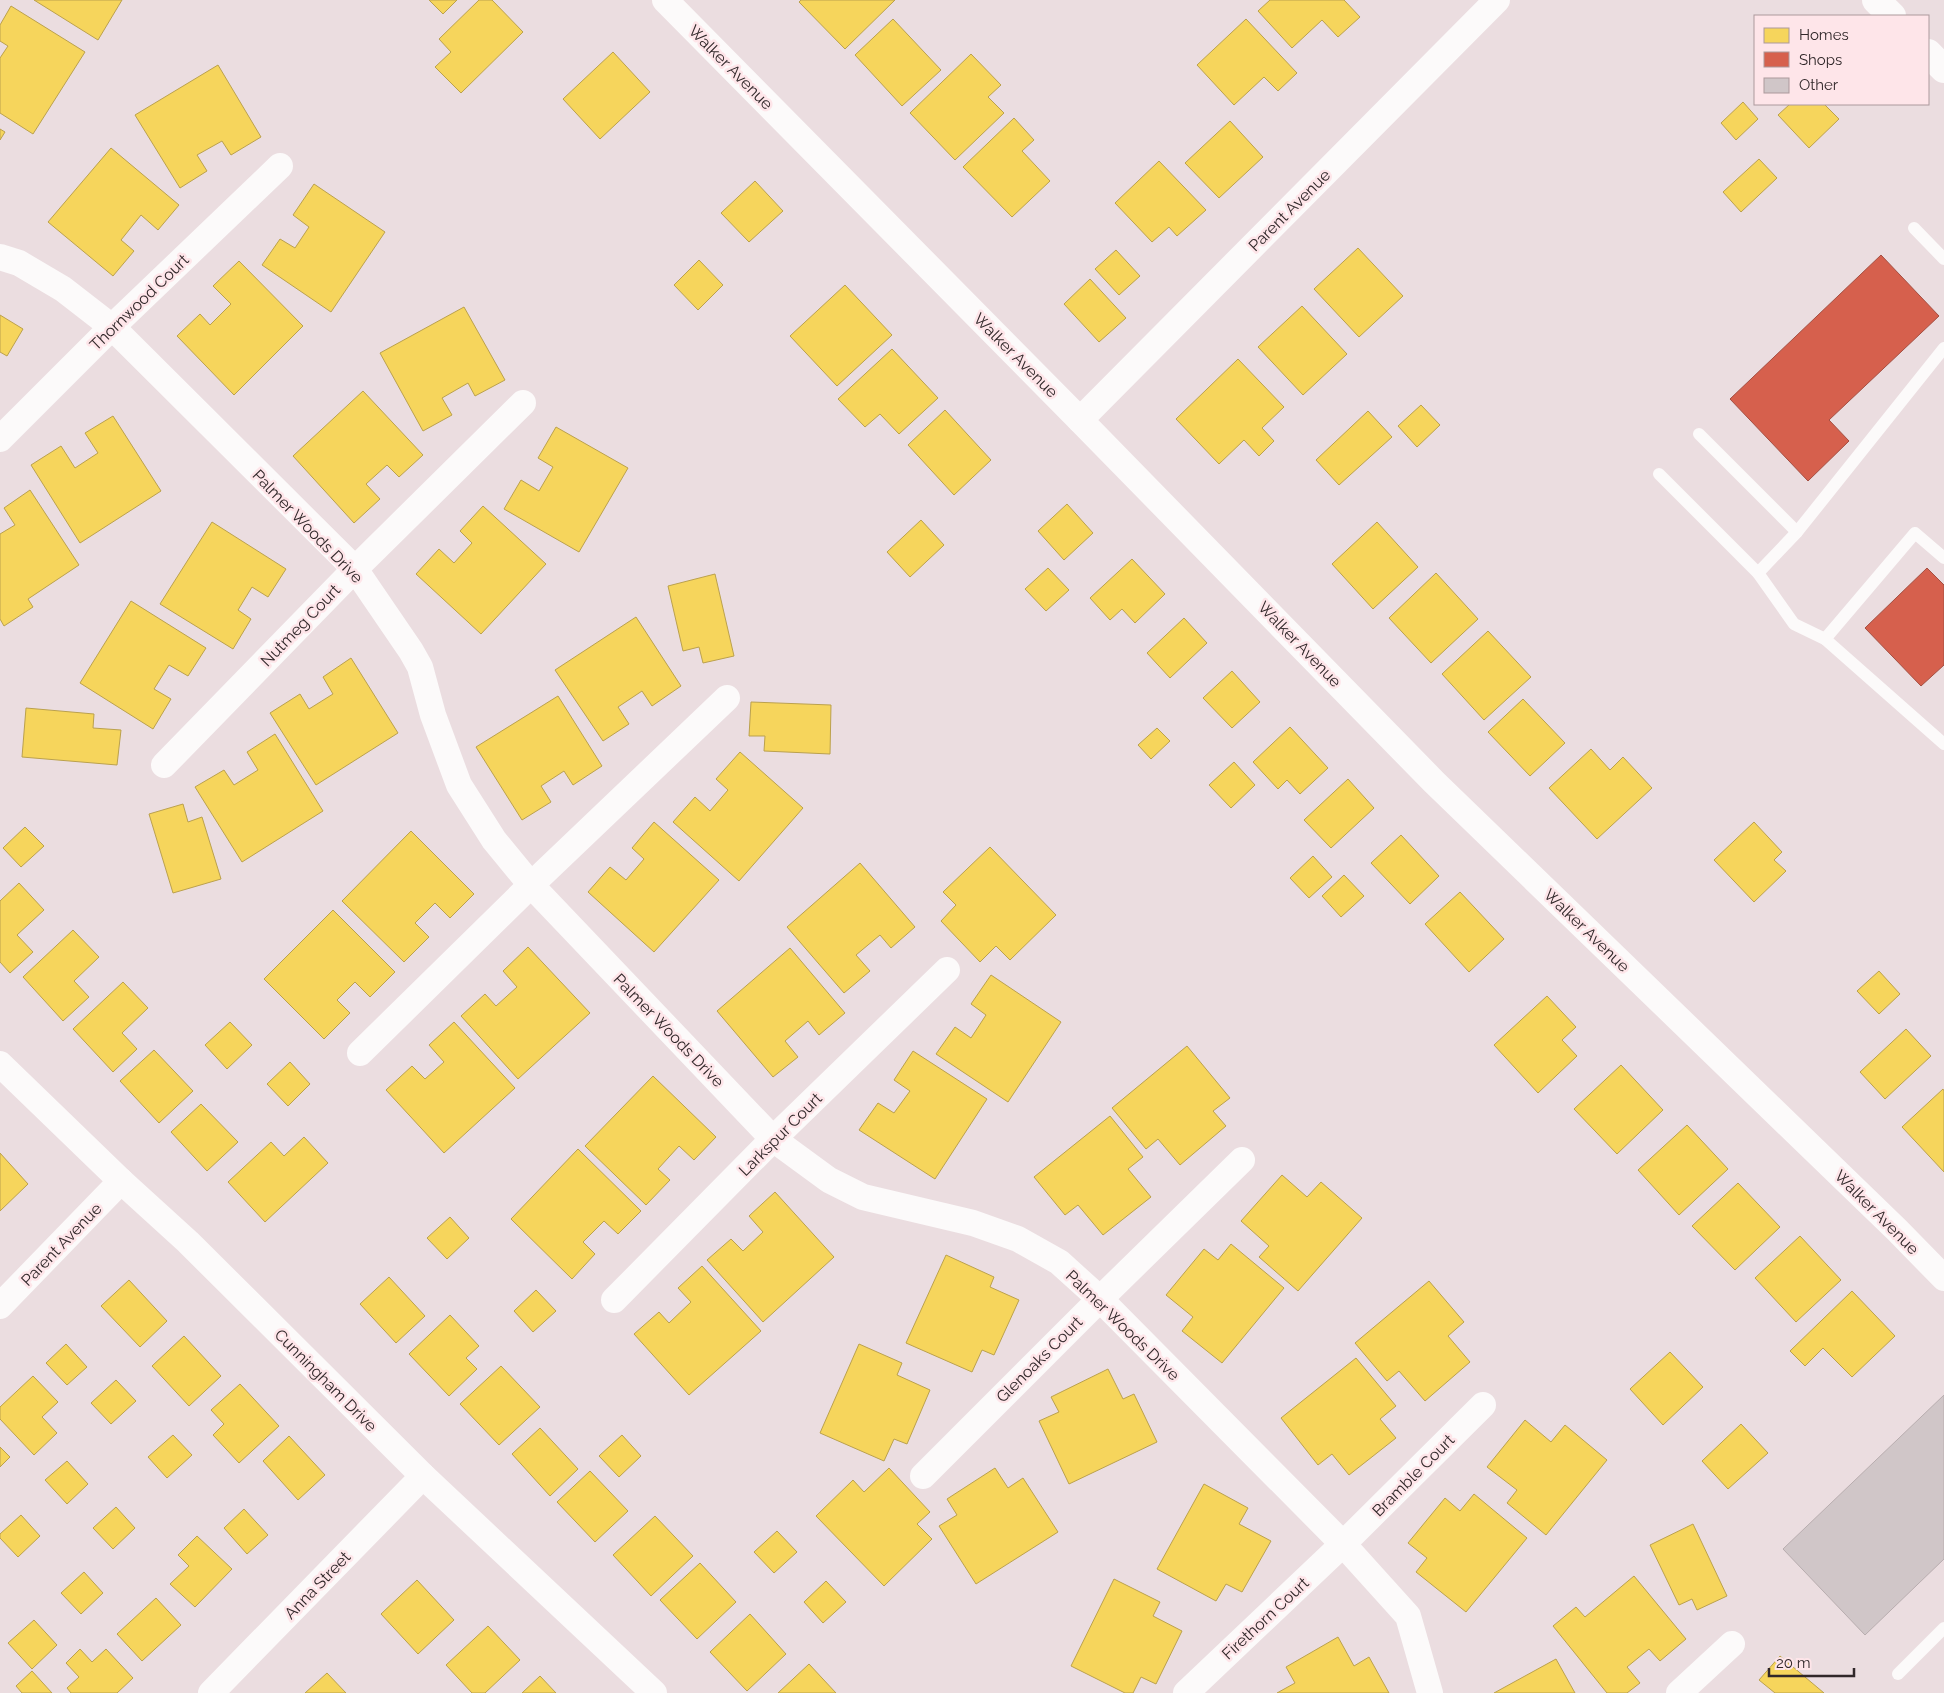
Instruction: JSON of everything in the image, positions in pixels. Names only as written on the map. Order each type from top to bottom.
[{"type":"main road","points":[[1876,0],[1891,15]]},
{"type":"main road","points":[[1929,54],[1944,69]]},
{"type":"street","name":"Walker Avenue","points":[[665,0],[1434,782],[1897,1230],[1944,1278]]},
{"type":"street","name":"Parent Avenue","points":[[1080,420],[1497,0]]},
{"type":"street","name":"Thornwood Court","points":[[0,439],[112,327],[280,166]]},
{"type":"street","name":"Palmer Woods Drive","points":[[0,257],[19,263],[63,289],[112,327],[354,569],[411,651],[420,668],[433,715],[458,785],[494,840],[531,885],[773,1139],[829,1180],[863,1197],[973,1223],[1018,1239],[1058,1262],[1100,1298],[1343,1544],[1408,1616],[1430,1693]]},
{"type":"street","name":"Nutmeg Court","points":[[164,765],[354,569],[523,403]]},
{"type":"street","points":[[360,1053],[531,885],[726,698]]},
{"type":"street","name":"Larkspur Court","points":[[614,1300],[773,1139],[947,970]]},
{"type":"street","name":"Cunningham Drive","points":[[0,1064],[188,1242],[422,1476],[654,1693]]},
{"type":"street","name":"Glenoaks Court","points":[[923,1476],[1100,1298],[1242,1160]]},
{"type":"street","name":"Parent Avenue","points":[[0,1306],[122,1181]]},
{"type":"street","name":"Bramble Court","points":[[1343,1544],[1483,1405]]},
{"type":"street","name":"Anna Street","points":[[211,1693],[422,1476]]},
{"type":"street","name":"Firethorn Court","points":[[1186,1693],[1343,1544]]},
{"type":"street","points":[[1679,1693],[1732,1644]]},
{"type":"lane","points":[[1914,228],[1944,259]]},
{"type":"lane","points":[[1758,573],[1797,532],[1944,348]]},
{"type":"lane","points":[[1699,434],[1797,532]]},
{"type":"lane","points":[[1659,474],[1758,573],[1794,624],[1825,639],[1944,744]]},
{"type":"lane","points":[[1825,639],[1915,533],[1944,558]]},
{"type":"lane","points":[[1898,1674],[1944,1628]]},
{"type":"building: Homes","points":[[34,0],[122,0],[98,40]]},
{"type":"building: Homes","points":[[429,0],[457,0],[443,14]]},
{"type":"building: Homes","points":[[479,0],[492,0],[523,32],[461,93],[435,67],[451,52],[439,39]]},
{"type":"building: Homes","points":[[801,0],[895,0],[845,49],[799,2]]},
{"type":"building: Homes","points":[[1270,0],[1344,0],[1360,17],[1338,37],[1322,20],[1292,48],[1258,11]]},
{"type":"building: Homes","points":[[11,6],[85,52],[33,134],[0,113],[0,58],[8,46],[0,41],[0,25]]},
{"type":"building: Homes","points":[[893,19],[941,70],[902,106],[855,55]]},
{"type":"building: Homes","points":[[1246,19],[1297,73],[1278,91],[1264,77],[1234,105],[1197,65]]},
{"type":"building: Homes","points":[[613,52],[650,92],[600,139],[563,99]]},
{"type":"building: Homes","points":[[971,54],[1001,85],[988,97],[1004,113],[955,160],[910,113]]},
{"type":"building: Homes","points":[[218,65],[261,137],[231,155],[222,141],[197,155],[207,171],[180,188],[135,115]]},
{"type":"building: Homes","points":[[1743,102],[1758,119],[1736,140],[1721,123]]},
{"type":"building: Homes","points":[[1789,105],[1825,105],[1839,119],[1809,148],[1778,115]]},
{"type":"building: Homes","points":[[1014,118],[1034,140],[1022,151],[1050,181],[1012,217],[963,167]]},
{"type":"building: Homes","points":[[1230,121],[1263,157],[1219,198],[1185,163]]},
{"type":"building: Homes","points":[[0,129],[5,132],[0,140]]},
{"type":"building: Homes","points":[[111,148],[179,205],[158,230],[141,215],[121,240],[134,251],[113,276],[48,222]]},
{"type":"building: Homes","points":[[1759,159],[1777,178],[1741,212],[1723,192]]},
{"type":"building: Homes","points":[[1159,161],[1206,210],[1177,236],[1169,227],[1152,242],[1115,203]]},
{"type":"building: Homes","points":[[755,181],[783,211],[749,242],[721,213]]},
{"type":"building: Homes","points":[[314,184],[385,232],[331,312],[262,265],[280,239],[295,248],[309,227],[293,215]]},
{"type":"building: Homes","points":[[1358,248],[1403,296],[1359,337],[1314,289]]},
{"type":"building: Homes","points":[[1116,250],[1140,276],[1119,295],[1095,269]]},
{"type":"building: Homes","points":[[699,260],[723,285],[698,310],[674,285]]},
{"type":"building: Homes","points":[[239,261],[303,326],[234,395],[177,336],[200,314],[210,325],[231,304],[213,286]]},
{"type":"building: Homes","points":[[1090,279],[1126,318],[1099,342],[1064,304]]},
{"type":"building: Homes","points":[[845,285],[892,335],[837,386],[790,336]]},
{"type":"building: Homes","points":[[1302,306],[1347,354],[1303,395],[1258,347]]},
{"type":"building: Homes","points":[[464,307],[505,380],[475,396],[468,383],[442,398],[452,415],[423,431],[380,353]]},
{"type":"building: Homes","points":[[0,315],[23,329],[7,356],[0,352]]},
{"type":"building: Homes","points":[[892,349],[938,398],[899,434],[880,414],[865,427],[838,399]]},
{"type":"building: Homes","points":[[1238,359],[1284,407],[1262,428],[1274,441],[1259,456],[1244,440],[1219,464],[1176,419]]},
{"type":"building: Homes","points":[[363,391],[423,455],[399,477],[387,465],[366,484],[380,499],[354,523],[293,456]]},
{"type":"building: Homes","points":[[1421,405],[1440,425],[1417,447],[1398,426]]},
{"type":"building: Homes","points":[[945,410],[991,460],[954,495],[908,445]]},
{"type":"building: Homes","points":[[1368,411],[1392,437],[1339,485],[1316,460]]},
{"type":"building: Homes","points":[[113,416],[161,491],[80,543],[31,465],[61,446],[75,468],[98,453],[85,433]]},
{"type":"building: Homes","points":[[556,427],[628,468],[579,552],[504,509],[521,480],[539,491],[553,467],[538,458]]},
{"type":"building: Homes","points":[[30,490],[79,565],[28,599],[33,607],[4,626],[0,619],[0,534],[15,525],[4,508]]},
{"type":"building: Homes","points":[[1067,504],[1093,533],[1064,560],[1038,531]]},
{"type":"building: Homes","points":[[483,506],[546,564],[481,634],[416,574],[439,549],[454,563],[472,543],[460,531]]},
{"type":"building: Homes","points":[[921,520],[944,545],[910,577],[887,552]]},
{"type":"building: Homes","points":[[212,522],[286,569],[268,597],[252,587],[238,610],[251,619],[233,649],[160,604]]},
{"type":"building: Homes","points":[[1377,522],[1418,567],[1373,609],[1332,564]]},
{"type":"building: Homes","points":[[1132,559],[1165,594],[1135,623],[1122,609],[1110,620],[1090,598]]},
{"type":"building: Homes","points":[[1048,568],[1069,590],[1046,611],[1025,589]]},
{"type":"building: Homes","points":[[1436,573],[1478,619],[1431,663],[1389,618]]},
{"type":"building: Homes","points":[[715,574],[734,656],[703,663],[699,647],[683,651],[668,586]]},
{"type":"building: Homes","points":[[131,601],[206,648],[188,676],[169,665],[154,689],[171,699],[153,729],[80,683]]},
{"type":"building: Homes","points":[[636,617],[681,686],[652,706],[642,691],[618,707],[629,724],[603,741],[555,670]]},
{"type":"building: Homes","points":[[1184,618],[1207,643],[1170,678],[1147,653]]},
{"type":"building: Homes","points":[[1488,631],[1531,677],[1484,720],[1442,674]]},
{"type":"building: Homes","points":[[351,658],[398,733],[316,785],[270,713],[300,694],[309,709],[333,694],[323,677]]},
{"type":"building: Homes","points":[[1232,671],[1260,702],[1232,728],[1203,698]]},
{"type":"building: Homes","points":[[558,696],[602,766],[573,785],[564,771],[541,786],[551,802],[522,820],[476,747]]},
{"type":"building: Homes","points":[[1523,699],[1565,743],[1530,776],[1488,732]]},
{"type":"building: Homes","points":[[751,702],[831,705],[830,754],[764,751],[765,736],[749,736]]},
{"type":"building: Homes","points":[[26,708],[94,714],[93,728],[121,730],[117,765],[22,757]]},
{"type":"building: Homes","points":[[1290,727],[1328,768],[1300,794],[1287,780],[1278,789],[1253,762]]},
{"type":"building: Homes","points":[[1157,728],[1170,741],[1151,759],[1138,745]]},
{"type":"building: Homes","points":[[275,734],[323,811],[242,862],[195,787],[224,770],[234,785],[258,770],[247,752]]},
{"type":"building: Homes","points":[[1591,749],[1610,770],[1623,757],[1652,788],[1597,839],[1549,788]]},
{"type":"building: Homes","points":[[740,752],[803,808],[739,881],[673,822],[695,797],[710,811],[728,790],[716,779]]},
{"type":"building: Homes","points":[[1234,762],[1255,785],[1231,808],[1209,785]]},
{"type":"building: Homes","points":[[1348,779],[1374,808],[1331,848],[1304,820]]},
{"type":"building: Homes","points":[[183,804],[188,822],[202,817],[221,879],[173,893],[149,814]]},
{"type":"building: Homes","points":[[654,822],[719,880],[654,952],[588,892],[610,867],[626,880],[644,859],[632,848]]},
{"type":"building: Homes","points":[[1754,822],[1782,852],[1774,860],[1786,871],[1754,902],[1714,860]]},
{"type":"building: Homes","points":[[25,827],[44,846],[21,867],[3,848]]},
{"type":"building: Homes","points":[[411,831],[474,894],[450,918],[435,903],[415,923],[429,937],[404,962],[342,901]]},
{"type":"building: Homes","points":[[1401,835],[1439,876],[1410,904],[1371,863]]},
{"type":"building: Homes","points":[[990,847],[1056,915],[1010,960],[996,946],[980,962],[941,921],[956,905],[943,892]]},
{"type":"building: Homes","points":[[1313,856],[1332,877],[1309,898],[1290,878]]},
{"type":"building: Homes","points":[[860,863],[915,927],[891,948],[880,935],[856,955],[870,971],[844,993],[787,927]]},
{"type":"building: Homes","points":[[1344,875],[1364,896],[1341,917],[1322,896]]},
{"type":"building: Homes","points":[[19,883],[44,910],[17,935],[33,952],[10,973],[0,962],[0,901]]},
{"type":"building: Homes","points":[[1460,892],[1504,939],[1469,972],[1425,924]]},
{"type":"building: Homes","points":[[333,910],[395,972],[370,997],[355,982],[337,1000],[350,1013],[324,1039],[264,979]]},
{"type":"building: Homes","points":[[73,930],[99,957],[74,981],[89,997],[63,1021],[23,977]]},
{"type":"building: Homes","points":[[528,947],[590,1013],[518,1079],[461,1016],[485,994],[496,1006],[517,987],[503,971]]},
{"type":"building: Homes","points":[[790,948],[845,1013],[819,1035],[808,1021],[785,1041],[798,1057],[773,1077],[717,1011]]},
{"type":"building: Homes","points":[[1879,971],[1900,994],[1879,1014],[1857,991]]},
{"type":"building: Homes","points":[[991,975],[1061,1022],[1008,1102],[936,1054],[955,1027],[971,1038],[986,1015],[971,1004]]},
{"type":"building: Homes","points":[[123,982],[148,1008],[122,1033],[137,1049],[113,1072],[73,1029]]},
{"type":"building: Homes","points":[[1547,996],[1576,1027],[1562,1040],[1577,1056],[1538,1093],[1494,1045]]},
{"type":"building: Homes","points":[[230,1022],[252,1045],[227,1069],[205,1045]]},
{"type":"building: Homes","points":[[454,1022],[515,1088],[444,1153],[386,1090],[412,1066],[425,1079],[444,1062],[429,1045]]},
{"type":"building: Homes","points":[[1906,1029],[1931,1056],[1885,1099],[1860,1072]]},
{"type":"building: Homes","points":[[1187,1046],[1230,1098],[1213,1111],[1226,1126],[1180,1165],[1158,1139],[1146,1149],[1112,1108]]},
{"type":"building: Homes","points":[[154,1050],[193,1091],[159,1123],[120,1081]]},
{"type":"building: Homes","points":[[913,1051],[987,1099],[935,1179],[859,1130],[878,1103],[894,1113],[910,1091],[894,1080]]},
{"type":"building: Homes","points":[[290,1062],[310,1084],[288,1106],[267,1084]]},
{"type":"building: Homes","points":[[1621,1065],[1663,1110],[1617,1154],[1574,1109]]},
{"type":"building: Homes","points":[[653,1076],[716,1137],[694,1160],[679,1146],[658,1169],[670,1180],[646,1205],[585,1146]]},
{"type":"building: Homes","points":[[1943,1089],[1944,1091],[1944,1172],[1902,1127]]},
{"type":"building: Homes","points":[[201,1104],[238,1142],[207,1171],[171,1132]]},
{"type":"building: Homes","points":[[1110,1116],[1143,1157],[1128,1169],[1151,1197],[1103,1235],[1078,1205],[1065,1215],[1034,1177]]},
{"type":"building: Homes","points":[[1687,1125],[1728,1169],[1679,1215],[1638,1170]]},
{"type":"building: Homes","points":[[304,1137],[328,1163],[265,1222],[228,1182],[271,1142],[284,1156]]},
{"type":"building: Homes","points":[[578,1149],[641,1211],[618,1234],[604,1221],[583,1242],[595,1254],[572,1279],[511,1219]]},
{"type":"building: Homes","points":[[0,1153],[28,1184],[0,1211]]},
{"type":"building: Homes","points":[[1282,1175],[1307,1197],[1321,1182],[1362,1218],[1298,1291],[1259,1257],[1269,1246],[1241,1221]]},
{"type":"building: Homes","points":[[1738,1183],[1780,1227],[1735,1270],[1692,1226]]},
{"type":"building: Homes","points":[[775,1192],[834,1257],[763,1322],[707,1260],[731,1239],[743,1251],[763,1232],[749,1216]]},
{"type":"building: Homes","points":[[450,1217],[469,1238],[447,1259],[427,1238]]},
{"type":"building: Homes","points":[[1800,1236],[1841,1280],[1796,1322],[1755,1278]]},
{"type":"building: Homes","points":[[1231,1244],[1284,1288],[1222,1363],[1182,1331],[1193,1317],[1166,1295],[1204,1249],[1218,1260]]},
{"type":"building: Homes","points":[[946,1255],[994,1277],[990,1287],[1019,1300],[994,1355],[982,1350],[972,1372],[906,1343]]},
{"type":"building: Homes","points":[[702,1266],[761,1331],[689,1395],[634,1334],[659,1312],[669,1323],[691,1302],[678,1288]]},
{"type":"building: Homes","points":[[389,1277],[425,1316],[396,1343],[360,1304]]},
{"type":"building: Homes","points":[[129,1280],[167,1321],[140,1347],[101,1306]]},
{"type":"building: Homes","points":[[1429,1281],[1464,1322],[1448,1336],[1470,1362],[1425,1401],[1399,1371],[1387,1381],[1355,1343]]},
{"type":"building: Homes","points":[[536,1290],[556,1311],[533,1332],[514,1311]]},
{"type":"building: Homes","points":[[1852,1291],[1895,1336],[1852,1377],[1823,1348],[1805,1366],[1790,1351]]},
{"type":"building: Homes","points":[[450,1315],[479,1346],[466,1358],[477,1369],[449,1396],[409,1354]]},
{"type":"building: Homes","points":[[184,1336],[221,1376],[189,1406],[152,1366]]},
{"type":"building: Homes","points":[[66,1344],[87,1367],[67,1385],[46,1363]]},
{"type":"building: Homes","points":[[859,1344],[902,1363],[897,1375],[930,1390],[907,1444],[894,1439],[884,1461],[820,1433]]},
{"type":"building: Homes","points":[[1670,1352],[1703,1387],[1663,1425],[1630,1389]]},
{"type":"building: Homes","points":[[1356,1358],[1396,1406],[1380,1419],[1396,1438],[1349,1475],[1332,1454],[1318,1465],[1281,1418]]},
{"type":"building: Homes","points":[[501,1366],[540,1407],[499,1445],[460,1404]]},
{"type":"building: Homes","points":[[1108,1369],[1123,1399],[1134,1394],[1157,1442],[1069,1484],[1039,1421],[1059,1412],[1051,1397]]},
{"type":"building: Homes","points":[[33,1376],[58,1402],[42,1417],[57,1433],[34,1455],[0,1419],[0,1407]]},
{"type":"building: Homes","points":[[116,1380],[136,1401],[111,1424],[91,1403]]},
{"type":"building: Homes","points":[[240,1384],[279,1426],[239,1463],[213,1435],[224,1424],[211,1410]]},
{"type":"building: Homes","points":[[1525,1420],[1551,1442],[1565,1425],[1607,1460],[1546,1535],[1507,1503],[1517,1490],[1487,1467]]},
{"type":"building: Homes","points":[[1741,1424],[1768,1453],[1728,1489],[1702,1461]]},
{"type":"building: Homes","points":[[540,1428],[578,1469],[550,1496],[512,1454]]},
{"type":"building: Homes","points":[[173,1435],[192,1455],[167,1478],[148,1457]]},
{"type":"building: Homes","points":[[622,1435],[641,1456],[619,1477],[599,1456]]},
{"type":"building: Homes","points":[[289,1436],[325,1475],[298,1500],[263,1461]]},
{"type":"building: Homes","points":[[0,1447],[10,1457],[0,1467]]},
{"type":"building: Homes","points":[[67,1461],[88,1484],[67,1504],[45,1480]]},
{"type":"building: Homes","points":[[889,1468],[930,1512],[917,1524],[932,1539],[884,1586],[816,1516],[853,1480],[864,1492]]},
{"type":"building: Homes","points":[[995,1468],[1008,1488],[1023,1478],[1058,1532],[976,1584],[939,1526],[957,1515],[947,1499]]},
{"type":"building: Homes","points":[[590,1471],[628,1511],[595,1542],[557,1502]]},
{"type":"building: Homes","points":[[1204,1484],[1248,1508],[1239,1524],[1271,1541],[1242,1592],[1226,1584],[1216,1601],[1157,1569]]},
{"type":"building: Homes","points":[[1474,1494],[1527,1538],[1466,1612],[1416,1572],[1427,1558],[1408,1543],[1445,1498],[1460,1511]]},
{"type":"building: Homes","points":[[116,1507],[135,1528],[113,1549],[93,1528]]},
{"type":"building: Homes","points":[[244,1509],[268,1535],[247,1554],[224,1528]]},
{"type":"building: Homes","points":[[21,1515],[40,1536],[18,1557],[0,1538],[0,1534]]},
{"type":"building: Homes","points":[[655,1516],[693,1556],[651,1596],[613,1555]]},
{"type":"building: Homes","points":[[1693,1524],[1727,1596],[1697,1610],[1692,1599],[1679,1605],[1650,1545]]},
{"type":"building: Homes","points":[[777,1531],[797,1552],[774,1573],[754,1552]]},
{"type":"building: Homes","points":[[197,1536],[232,1569],[195,1607],[170,1584],[189,1566],[178,1555]]},
{"type":"building: Homes","points":[[700,1563],[736,1602],[697,1639],[660,1600]]},
{"type":"building: Homes","points":[[84,1572],[103,1593],[81,1614],[61,1593]]},
{"type":"building: Homes","points":[[1634,1576],[1686,1639],[1660,1661],[1649,1649],[1627,1667],[1640,1683],[1627,1693],[1607,1693],[1553,1626],[1576,1607],[1585,1617]]},
{"type":"building: Homes","points":[[1114,1579],[1160,1602],[1153,1616],[1182,1631],[1156,1684],[1141,1677],[1133,1693],[1125,1693],[1071,1666]]},
{"type":"building: Homes","points":[[417,1580],[454,1620],[418,1654],[381,1614]]},
{"type":"building: Homes","points":[[826,1581],[846,1602],[823,1623],[804,1602]]},
{"type":"building: Homes","points":[[156,1598],[181,1625],[142,1661],[117,1634]]},
{"type":"building: Homes","points":[[750,1614],[786,1654],[747,1691],[710,1652]]},
{"type":"building: Homes","points":[[34,1620],[57,1645],[32,1669],[8,1643]]},
{"type":"building: Homes","points":[[488,1626],[520,1660],[485,1693],[472,1693],[446,1665]]},
{"type":"building: Homes","points":[[1338,1637],[1354,1666],[1369,1657],[1389,1693],[1277,1693],[1295,1683],[1286,1667]]},
{"type":"building: Homes","points":[[80,1649],[92,1662],[106,1649],[133,1678],[117,1693],[71,1693],[67,1688],[79,1677],[66,1663]]},
{"type":"building: Homes","points":[[1780,1656],[1824,1693],[1775,1693],[1759,1680]]},
{"type":"building: Homes","points":[[1556,1659],[1575,1693],[1494,1693]]},
{"type":"building: Homes","points":[[809,1664],[836,1693],[778,1693]]},
{"type":"building: Homes","points":[[32,1671],[52,1693],[22,1693],[16,1686]]},
{"type":"building: Homes","points":[[327,1673],[346,1693],[305,1693]]},
{"type":"building: Homes","points":[[540,1676],[556,1693],[522,1693]]},
{"type":"building: Shops","points":[[1881,255],[1939,316],[1829,420],[1849,441],[1808,481],[1730,399]]},
{"type":"building: Shops","points":[[1927,568],[1944,585],[1944,665],[1921,686],[1865,628]]},
{"type":"building: Other","points":[[1944,1395],[1944,1559],[1865,1635],[1783,1549]]}]
